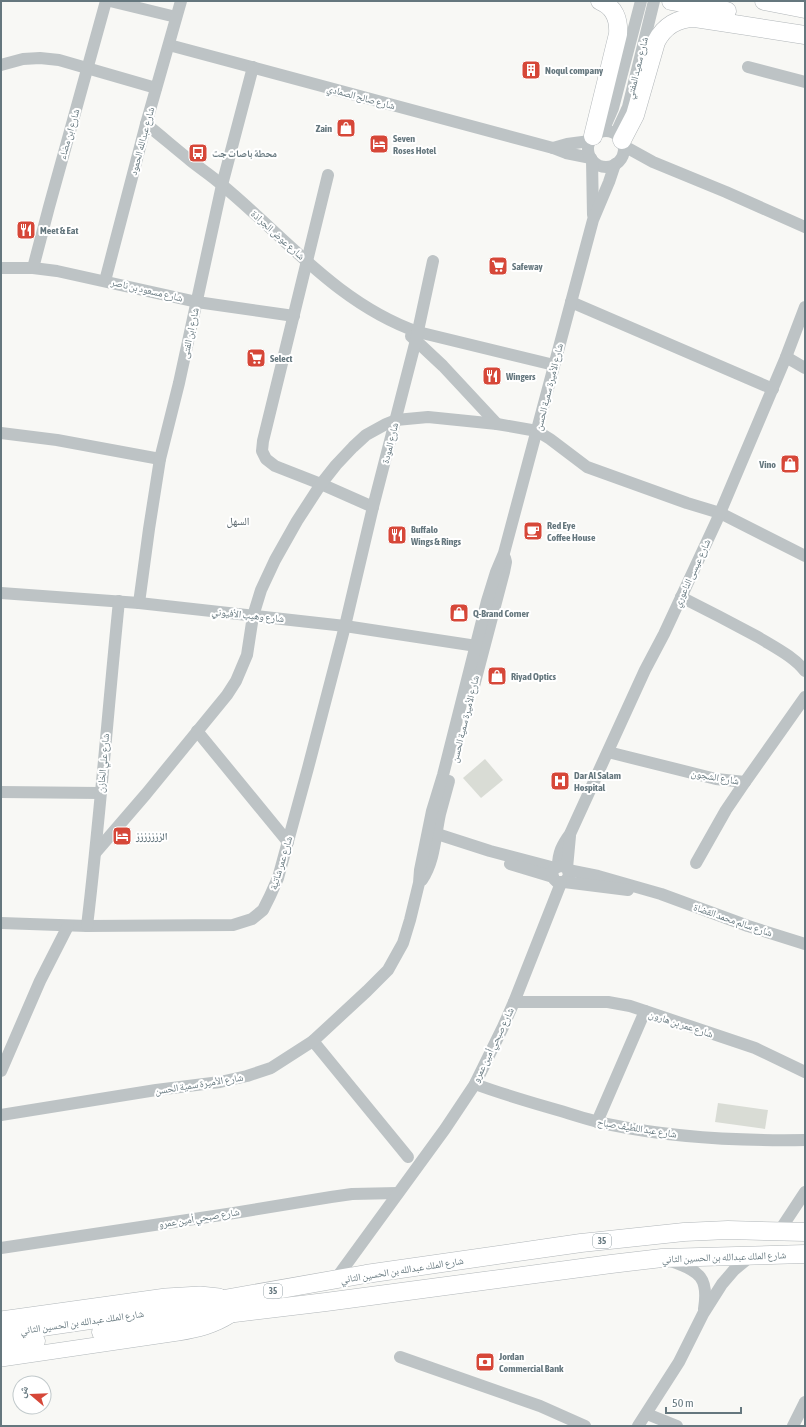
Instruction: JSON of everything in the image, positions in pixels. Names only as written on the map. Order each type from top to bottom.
[{"type":"highway","points":[[595,136],[618,34],[618,21],[615,15],[611,8],[600,1]]},
{"type":"highway","points":[[671,1],[805,26]]},
{"type":"highway","points":[[764,1],[805,9]]},
{"type":"highway","points":[[620,148],[635,115],[656,42],[660,34],[675,22],[695,18],[805,35]]},
{"type":"highway","name":"شارع الملك عبدالله بن الحسين الثاني","points":[[1,1346],[234,1305],[335,1280],[366,1274],[581,1243],[684,1232],[780,1230],[805,1232]]},
{"type":"highway","name":"شارع الملك عبدالله بن الحسين الثاني","points":[[234,1305],[340,1301],[662,1258],[805,1254]]},
{"type":"highway","name":"شارع الملك عبدالله بن الحسين الثاني","points":[[1,1334],[179,1314]]},
{"type":"main road","points":[[1,1319],[166,1296],[200,1294],[234,1305],[220,1322],[202,1329],[1,1359]]},
{"type":"street","name":"شارع ابن مضاء","points":[[34,268],[49,206],[106,1]]},
{"type":"street","points":[[110,1],[176,17]]},
{"type":"street","name":"شارع عبدالله الحمود","points":[[105,281],[146,124],[181,1]]},
{"type":"street","name":"شارع سعيد المفتي","points":[[595,136],[613,108],[641,1]]},
{"type":"street","name":"شارع سعيد المفتي","points":[[620,148],[628,107],[654,1]]},
{"type":"street","name":"شارع صالح الصمادي","points":[[169,45],[591,159]]},
{"type":"street","points":[[1,65],[23,59],[40,58],[59,60],[156,88]]},
{"type":"street","name":"شارع ابن الفتى","points":[[139,603],[160,459],[222,185],[253,67]]},
{"type":"street","points":[[748,67],[805,82]]},
{"type":"street","name":"شارع عوض الجراذة","points":[[146,124],[222,185],[348,296],[378,315],[417,336],[554,365]]},
{"type":"street","points":[[620,148],[609,166],[603,166],[597,164],[591,159],[588,146],[595,136],[609,131],[620,148],[805,227]]},
{"type":"street","name":"شارع صالح الصمادي","points":[[553,148],[595,136]]},
{"type":"street","name":"شارع الأميرة سمية الحسن","points":[[1,1115],[156,1090],[220,1082],[247,1076],[271,1068],[313,1041],[388,970],[403,943],[420,884],[420,870],[440,814],[480,646],[505,568],[506,562],[504,553],[593,220],[606,190],[620,148]]},
{"type":"street","name":"شارع الأميرة سمية الحسن","points":[[591,159],[593,220]]},
{"type":"street","points":[[328,175],[308,262],[263,441],[262,451],[266,459],[275,466],[373,507]]},
{"type":"street","name":"شارع المودة","points":[[345,626],[373,507],[417,336],[433,261]]},
{"type":"street","name":"شارع مسعود بن ناصر","points":[[1,268],[34,268],[57,271],[196,302],[294,316]]},
{"type":"street","points":[[571,302],[773,389]]},
{"type":"street","name":"شارع عيسى الناعوري","points":[[561,873],[570,834],[645,670],[720,513],[773,389],[805,306]]},
{"type":"street","points":[[417,336],[497,424]]},
{"type":"street","points":[[786,357],[805,368]]},
{"type":"street","points":[[96,852],[146,794],[227,695],[236,681],[247,655],[254,616],[261,590],[275,560],[297,521],[321,484],[336,465],[366,435],[386,424],[396,420],[428,417],[497,424],[537,431],[556,443],[587,467],[687,503],[720,513],[805,556]]},
{"type":"street","points":[[1,433],[57,440],[160,459]]},
{"type":"street","name":"شارع وهيب الأفيوني","points":[[4,594],[139,603],[345,626],[480,646]]},
{"type":"street","points":[[681,597],[723,618],[772,646],[798,663],[805,671]]},
{"type":"street","name":"شارع علي الخازن","points":[[87,926],[96,852],[100,793],[119,601]]},
{"type":"street","name":"شارع عمر شاتية","points":[[1,923],[68,926],[233,925],[252,919],[263,910],[278,878],[345,626]]},
{"type":"street","name":"شارع الشجون","points":[[608,752],[716,779],[745,782],[805,697]]},
{"type":"street","points":[[197,731],[288,842]]},
{"type":"street","points":[[696,863],[726,810],[745,782]]},
{"type":"street","points":[[1,792],[100,793]]},
{"type":"street","name":"شارع سالم محمد القضاة","points":[[431,837],[490,851],[561,873],[598,876],[661,894],[748,926],[805,944]]},
{"type":"street","name":"شارع صبحي أمين عمرو","points":[[335,1280],[445,1129],[475,1084],[514,1002],[561,873]]},
{"type":"street","points":[[1,1071],[40,981],[68,926]]},
{"type":"street","points":[[514,1002],[620,1003],[645,1011]]},
{"type":"street","name":"شارع عمر بن هارون","points":[[597,1122],[645,1011],[755,1048],[805,1072]]},
{"type":"street","points":[[313,1041],[408,1157]]},
{"type":"street","name":"شارع عبد اللطيف صباح","points":[[475,1084],[597,1122],[638,1130],[721,1138],[805,1140]]},
{"type":"street","points":[[780,1230],[805,1192]]},
{"type":"street","name":"شارع صبحي أمين عمرو","points":[[1,1248],[352,1194],[398,1193]]},
{"type":"street","points":[[638,1426],[679,1362],[703,1314],[728,1275],[751,1256]]},
{"type":"street","points":[[662,1258],[688,1267],[700,1276],[706,1292],[703,1314]]},
{"type":"street","points":[[400,1357],[540,1406],[585,1426]]},
{"type":"street","points":[[793,1426],[805,1402]]},
{"type":"street","points":[[647,1414],[677,1426]]},
{"type":"shaded area","points":[[485,759],[503,780],[481,798],[463,778]]},
{"type":"shaded area","points":[[718,1103],[768,1110],[765,1129],[715,1122]]},
{"type":"place","name":"Noqul company","points":[[531,70]]},
{"type":"place","name":"Zain","points":[[346,128]]},
{"type":"place","name":"Seven Roses Hotel","points":[[379,144]]},
{"type":"place","name":"محطة باصات جت","points":[[198,153]]},
{"type":"place","name":"Meet & Eat","points":[[26,230]]},
{"type":"place","name":"Safeway","points":[[498,266]]},
{"type":"place","name":"Select","points":[[256,358]]},
{"type":"place","name":"Wingers","points":[[492,376]]},
{"type":"place","name":"Vino","points":[[790,464]]},
{"type":"place","name":"Red Eye Coffee House","points":[[533,531]]},
{"type":"place","name":"Buffalo Wings & Rings","points":[[397,535]]},
{"type":"place","name":"Q-Brand Corner","points":[[459,613]]},
{"type":"place","name":"Riyad Optics","points":[[497,676]]},
{"type":"place","name":"Dar Al Salam Hospital","points":[[560,781]]},
{"type":"place","name":"الززززززز","points":[[122,836]]},
{"type":"place","name":"Jordan Commercial Bank","points":[[485,1362]]},
{"type":"district","name":"السهل","points":[[238,521]]}]
